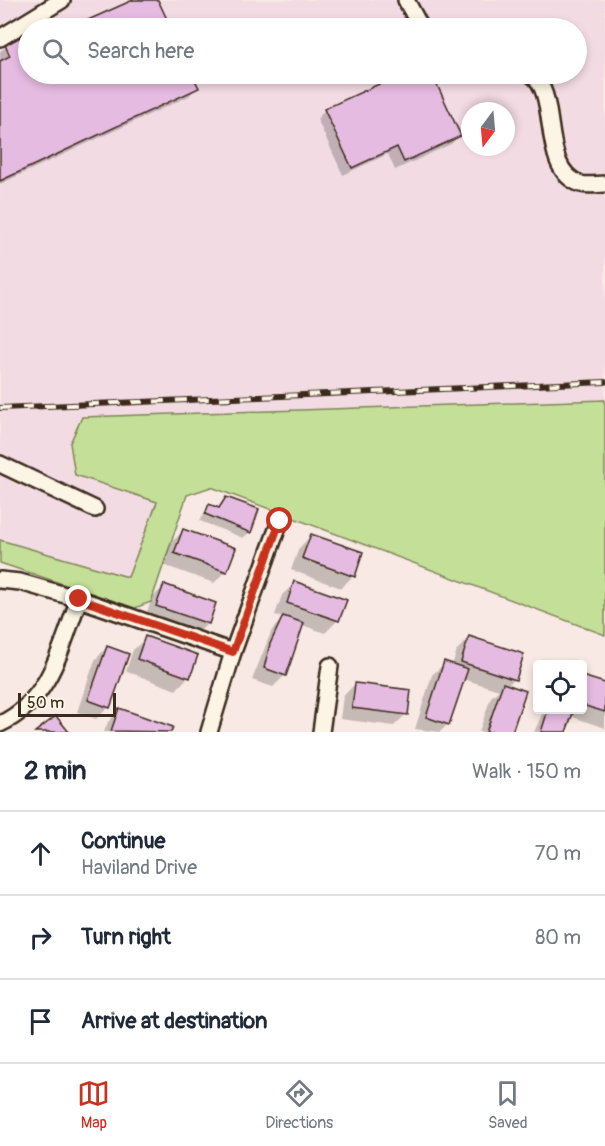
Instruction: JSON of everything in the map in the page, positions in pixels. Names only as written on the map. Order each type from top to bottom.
[{"type":"street","points":[[33,18],[62,0]]},
{"type":"street","points":[[406,0],[416,18]]},
{"type":"street","points":[[0,39],[18,28]]},
{"type":"street","points":[[541,84],[556,155],[567,174],[581,184],[605,184]]},
{"type":"street","points":[[0,464],[95,509]]},
{"type":"street","points":[[209,732],[233,652],[280,521]]},
{"type":"street","points":[[0,580],[20,582],[79,599],[233,652]]},
{"type":"street","points":[[0,724],[24,710],[36,699],[52,673],[79,599]]},
{"type":"street","points":[[321,732],[330,666]]},
{"type":"shaded area","points":[[0,0],[605,0],[605,400],[82,417],[75,475],[157,502],[128,577],[0,540]]},
{"type":"green space","points":[[605,400],[605,635],[211,487],[187,495],[151,602],[135,608],[0,563],[0,540],[128,577],[157,502],[75,475],[70,443],[82,417]]},
{"type":"building","points":[[133,0],[158,0],[166,18],[92,18]]},
{"type":"building","points":[[18,38],[18,84],[197,84],[199,88],[0,181],[0,61],[10,56],[5,45]]},
{"type":"building","points":[[379,84],[437,84],[461,136],[404,162],[397,147],[352,168],[324,109]]},
{"type":"building","points":[[226,497],[259,509],[251,533],[205,514],[209,504],[219,508]]},
{"type":"building","points":[[183,529],[236,548],[227,572],[174,553]]},
{"type":"building","points":[[311,534],[363,552],[355,577],[302,558]]},
{"type":"building","points":[[294,581],[347,600],[339,621],[287,603]]},
{"type":"building","points":[[164,584],[216,603],[209,624],[156,606]]},
{"type":"building","points":[[283,616],[304,623],[286,676],[264,668],[270,644]]},
{"type":"building","points":[[145,636],[198,655],[190,678],[137,659]]},
{"type":"building","points":[[469,636],[524,654],[516,680],[461,662]]},
{"type":"building","points":[[107,646],[129,654],[110,708],[88,700]]},
{"type":"building","points":[[444,661],[468,669],[449,725],[426,717]]},
{"type":"building","points":[[587,678],[605,683],[605,712],[587,707]]},
{"type":"building","points":[[355,683],[411,690],[408,715],[352,708]]},
{"type":"building","points":[[503,683],[526,691],[512,732],[486,732]]},
{"type":"building","points":[[119,708],[173,727],[171,732],[111,731]]},
{"type":"building","points":[[547,714],[573,714],[566,732],[541,732]]},
{"type":"building","points":[[56,716],[69,732],[35,732]]},
{"type":"railway","points":[[0,408],[605,382]]},
{"type":"route","points":[[79,599],[233,652],[280,521]]}]
